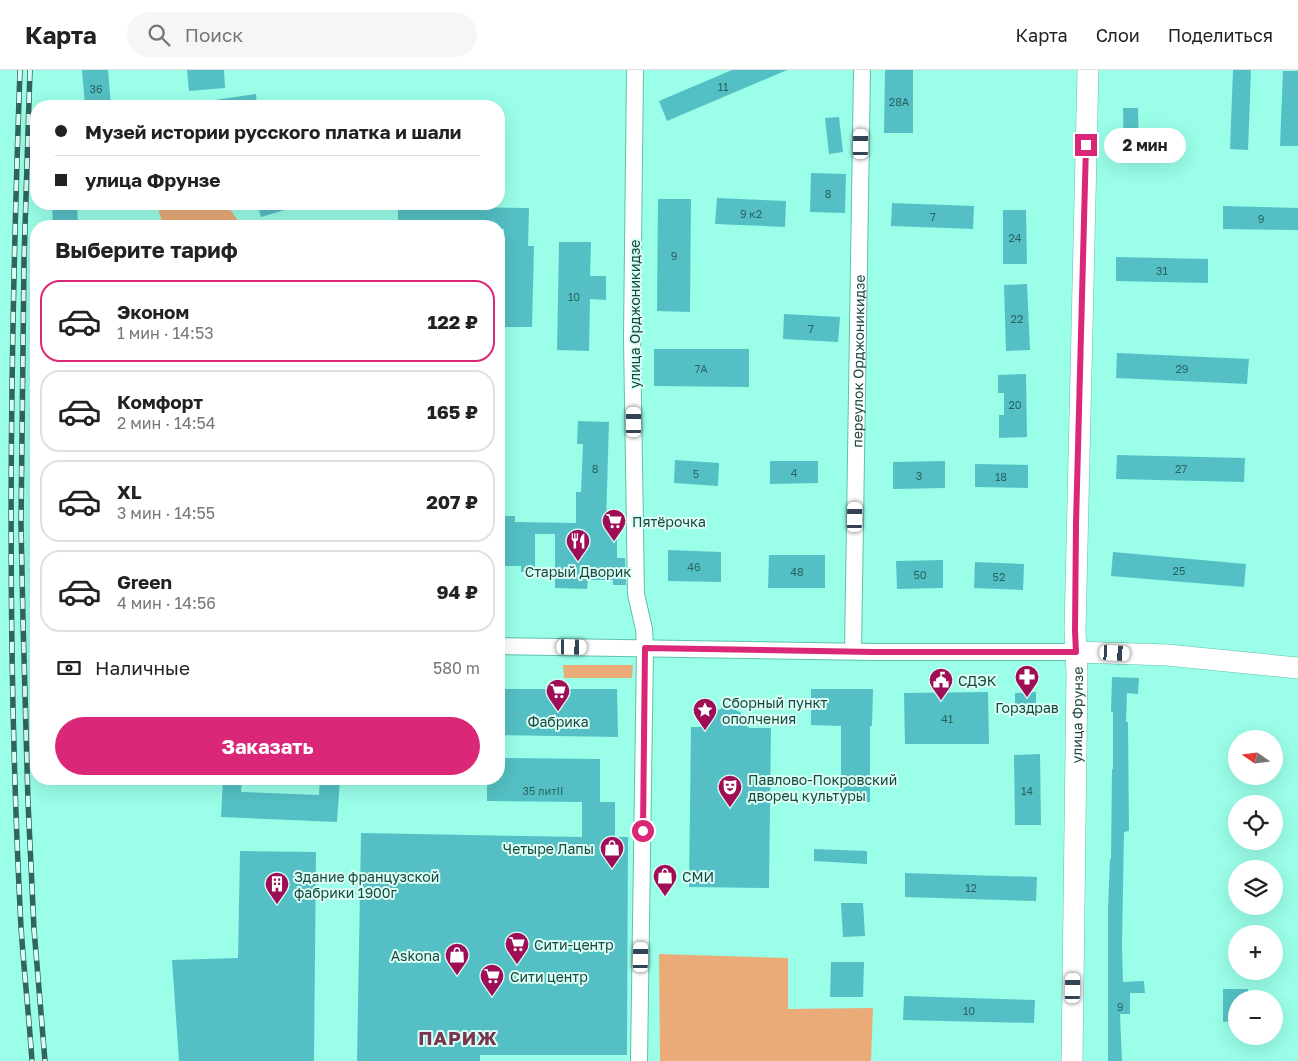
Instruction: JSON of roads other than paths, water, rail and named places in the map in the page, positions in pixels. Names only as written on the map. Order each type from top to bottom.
[{"type":"main road","name":"улица Фрунзе","points":[[1072,1061],[1077,506],[1088,70]]},
{"type":"main road","points":[[1076,652],[1167,655],[1298,668]]},
{"type":"street","name":"улица Орджоникидзе","points":[[635,70],[632,337],[636,594],[644,629],[645,648],[639,1061]]},
{"type":"street","name":"переулок Орджоникидзе","points":[[853,651],[862,70]]},
{"type":"street","points":[[505,646],[1076,652]]},
{"type":"railway","points":[[20,70],[12,391],[11,606],[16,820],[21,927],[32,1061]]},
{"type":"railway","points":[[30,70],[24,260],[21,524],[28,802],[34,929],[45,1061]]},
{"type":"place","name":"Пятёрочка","points":[[614,542]]},
{"type":"place","name":"Старый Дворик","points":[[578,562]]},
{"type":"place","name":"Горздрав","points":[[1027,698]]},
{"type":"place","name":"СДЭК","points":[[941,701]]},
{"type":"place","name":"Фабрика","points":[[558,712]]},
{"type":"place","name":"Сборный пункт ополчения","points":[[705,731]]},
{"type":"place","name":"Павлово-Покровский дворец культуры","points":[[730,808]]},
{"type":"place","name":"Четыре Лапы","points":[[612,869]]},
{"type":"place","name":"СМИ","points":[[665,897]]},
{"type":"place","name":"Здание французской фабрики 1900г","points":[[277,905]]},
{"type":"place","name":"Сити-центр","points":[[517,965]]},
{"type":"place","name":"Askona","points":[[457,976]]},
{"type":"place","name":"Сити центр","points":[[492,997]]},
{"type":"district","name":"ПАРИЖ","points":[[458,1037]]}]
